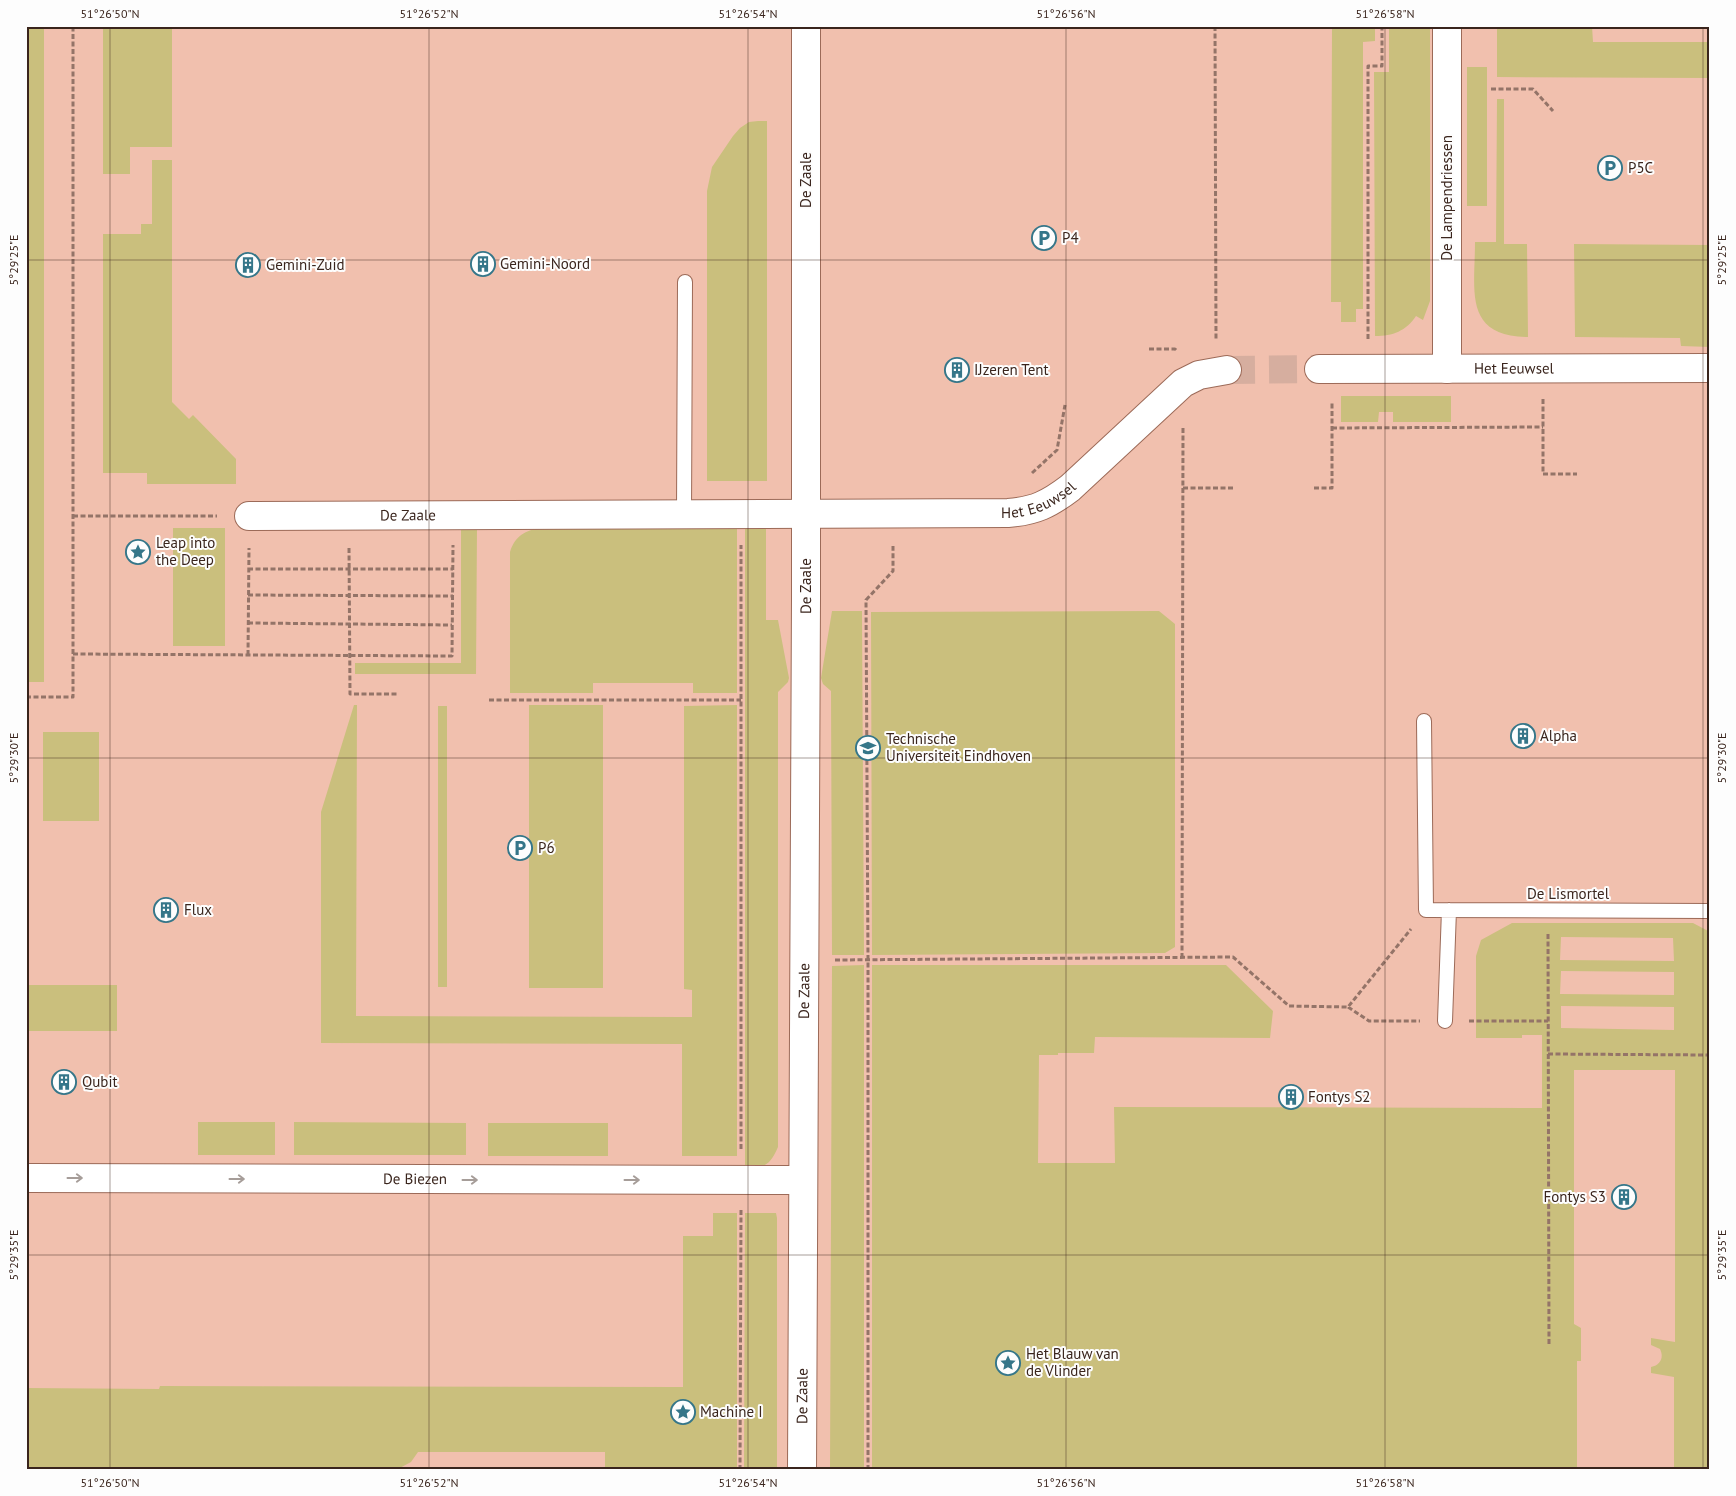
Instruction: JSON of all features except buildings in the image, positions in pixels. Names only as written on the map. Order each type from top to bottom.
[{"type":"street","name":"De Zaale","points":[[802,1470],[806,26]]},
{"type":"street","name":"De Lampendriessen","points":[[1446,369],[1447,26]]},
{"type":"street","name":"Het Eeuwsel","points":[[1325,369],[1710,368]]},
{"type":"street","name":"Het Eeuwsel","points":[[806,514],[1008,513],[1026,512],[1042,507],[1070,488],[1183,383],[1199,376],[1222,370]]},
{"type":"street","name":"De Zaale","points":[[249,516],[806,514]]},
{"type":"street","name":"De Biezen","points":[[26,1178],[803,1180]]},
{"type":"lane","points":[[684,514],[685,282]]},
{"type":"lane","points":[[1424,721],[1426,910]]},
{"type":"lane","name":"De Lismortel","points":[[1426,910],[1710,911]]},
{"type":"lane","points":[[1445,1021],[1449,910]]},
{"type":"path","points":[[26,697],[73,697],[73,26]]},
{"type":"path","points":[[1215,26],[1222,370]]},
{"type":"path","points":[[1368,369],[1368,66],[1382,66],[1382,26]]},
{"type":"path","points":[[1491,89],[1532,89],[1553,111]]},
{"type":"path","points":[[1314,488],[1332,488],[1332,428],[1325,369]]},
{"type":"path","points":[[1543,369],[1543,474],[1577,474]]},
{"type":"path","points":[[1182,958],[1183,383]]},
{"type":"path","points":[[1026,512],[1026,484],[1028,476],[1057,450],[1065,405]]},
{"type":"path","points":[[1332,428],[1543,427]]},
{"type":"path","points":[[1183,488],[1233,488]]},
{"type":"path","points":[[868,1470],[866,600],[893,571],[894,513]]},
{"type":"path","points":[[740,1470],[741,514]]},
{"type":"path","points":[[349,515],[350,694],[399,694]]},
{"type":"path","points":[[73,654],[452,656],[453,515]]},
{"type":"path","points":[[73,516],[249,516],[248,655]]},
{"type":"path","points":[[248,569],[453,569]]},
{"type":"path","points":[[248,595],[453,596]]},
{"type":"path","points":[[248,623],[452,625]]},
{"type":"path","points":[[489,700],[740,700]]},
{"type":"path","points":[[804,961],[1233,957],[1289,1006],[1348,1007],[1426,910]]},
{"type":"path","points":[[1548,910],[1549,1346]]},
{"type":"path","points":[[1548,1054],[1710,1055]]},
{"type":"shaded area","name":"Technische Universiteit Eindhoven","points":[[26,26],[1710,26],[1710,1470],[26,1470]]},
{"type":"shaded area","points":[[26,26],[44,26],[44,682],[26,682]]},
{"type":"shaded area","points":[[103,26],[172,26],[172,147],[130,147],[130,174],[103,174]]},
{"type":"shaded area","points":[[1332,26],[1375,26],[1375,41],[1363,42],[1363,309],[1356,309],[1356,322],[1341,322],[1341,302],[1331,302]]},
{"type":"shaded area","points":[[1389,26],[1430,26],[1430,301],[1423,320],[1416,316],[1398,332],[1375,336],[1374,72],[1389,72]]},
{"type":"shaded area","points":[[1497,26],[1592,26],[1593,42],[1710,42],[1710,78],[1497,77]]},
{"type":"shaded area","points":[[1467,67],[1487,67],[1487,206],[1467,206]]},
{"type":"shaded area","points":[[1497,99],[1504,99],[1504,244],[1527,244],[1528,337],[1507,335],[1492,329],[1483,319],[1477,308],[1475,293],[1475,242],[1496,242]]},
{"type":"shaded area","points":[[767,121],[767,481],[707,481],[707,191],[712,167],[733,136],[749,122]]},
{"type":"shaded area","points":[[152,160],[172,160],[172,402],[189,419],[193,415],[236,459],[236,484],[147,484],[147,473],[103,473],[103,234],[141,234],[141,224],[152,224]]},
{"type":"shaded area","points":[[1574,244],[1710,245],[1710,347],[1681,346],[1680,338],[1575,337]]},
{"type":"shaded area","points":[[1341,396],[1451,396],[1451,422],[1393,422],[1393,412],[1379,412],[1378,422],[1341,422]]},
{"type":"shaded area","points":[[173,528],[225,528],[225,646],[173,646]]},
{"type":"shaded area","points":[[461,528],[477,528],[476,674],[355,674],[355,663],[461,663]]},
{"type":"shaded area","points":[[542,528],[737,528],[737,693],[693,693],[693,683],[593,683],[593,693],[510,693],[510,552],[518,538],[526,532]]},
{"type":"shaded area","points":[[745,528],[766,528],[766,620],[778,620],[789,678],[788,682],[778,692],[778,1147],[766,1165],[745,1171]]},
{"type":"shaded area","points":[[832,611],[862,611],[864,955],[832,955],[831,691],[823,684],[821,678]]},
{"type":"shaded area","points":[[1159,611],[1175,624],[1175,947],[1165,953],[872,955],[871,612]]},
{"type":"shaded area","points":[[354,705],[357,705],[356,1016],[692,1017],[692,990],[684,989],[684,706],[737,705],[737,1156],[682,1156],[682,1044],[321,1043],[321,812]]},
{"type":"shaded area","points":[[529,705],[603,705],[603,988],[529,988]]},
{"type":"shaded area","points":[[438,706],[447,706],[447,987],[438,987]]},
{"type":"shaded area","points":[[43,732],[99,732],[99,821],[43,821]]},
{"type":"shaded area","points":[[1512,923],[1693,923],[1710,932],[1710,1470],[1674,1470],[1674,1377],[1651,1373],[1651,1367],[1659,1363],[1662,1355],[1660,1349],[1651,1345],[1651,1338],[1675,1342],[1675,1070],[1574,1070],[1574,1324],[1581,1328],[1581,1361],[1577,1361],[1577,1470],[872,1470],[872,965],[1226,965],[1273,1011],[1270,1038],[1095,1037],[1094,1053],[1039,1055],[1038,1163],[1115,1163],[1114,1107],[1542,1108],[1542,1035],[1522,1035],[1522,1038],[1476,1038],[1476,956],[1481,940]],"holes":[[[1561,937],[1673,938],[1674,961],[1560,960]],[[1561,971],[1674,972],[1674,995],[1560,994]],[[1561,1006],[1674,1007],[1674,1030],[1561,1028]]]},
{"type":"shaded area","points":[[864,965],[864,1470],[830,1470],[832,966]]},
{"type":"shaded area","points":[[26,985],[117,985],[117,1031],[26,1031]]},
{"type":"shaded area","points":[[198,1122],[275,1122],[275,1155],[198,1155]]},
{"type":"shaded area","points":[[294,1122],[466,1123],[466,1155],[294,1155]]},
{"type":"shaded area","points":[[488,1123],[608,1123],[608,1156],[488,1156]]},
{"type":"shaded area","points":[[713,1213],[737,1213],[737,1470],[605,1470],[605,1452],[418,1452],[411,1462],[396,1470],[26,1470],[26,1388],[159,1389],[160,1386],[683,1387],[683,1236],[713,1236]]},
{"type":"shaded area","points":[[745,1213],[776,1213],[777,1218],[777,1470],[744,1470]]},
{"type":"tunnel","points":[[1227,370],[1319,369]]},
{"type":"place","name":"P5C","points":[[1610,168]]},
{"type":"place","name":"P4","points":[[1044,238]]},
{"type":"place","name":"Gemini-Noord","points":[[483,264]]},
{"type":"place","name":"Gemini-Zuid","points":[[248,265]]},
{"type":"place","name":"IJzeren Tent","points":[[957,370]]},
{"type":"place","name":"Leap into the Deep","points":[[138,552]]},
{"type":"place","name":"Alpha","points":[[1523,736]]},
{"type":"place","name":"Technische Universiteit Eindhoven","points":[[868,748]]},
{"type":"place","name":"P6","points":[[520,848]]},
{"type":"place","name":"Flux","points":[[166,910]]},
{"type":"place","name":"Qubit","points":[[64,1082]]},
{"type":"place","name":"Fontys S2","points":[[1291,1097]]},
{"type":"place","name":"Fontys S3","points":[[1624,1197]]},
{"type":"place","name":"Het Blauw van de Vlinder","points":[[1008,1363]]},
{"type":"place","name":"Machine I","points":[[683,1412]]}]
